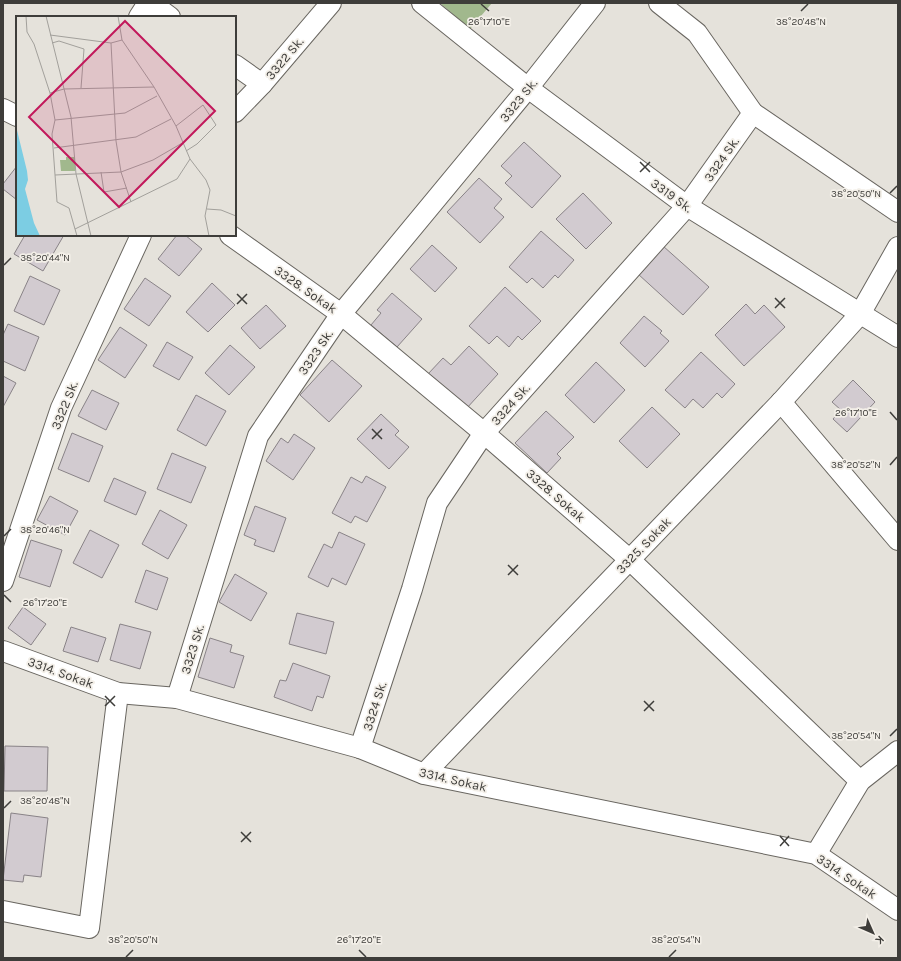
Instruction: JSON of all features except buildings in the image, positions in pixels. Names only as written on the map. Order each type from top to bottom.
[{"type":"street","points":[[140,16],[150,3],[169,16]]},
{"type":"street","name":"3322 Sk.","points":[[236,111],[262,84],[330,3]]},
{"type":"street","name":"3319 Sk.","points":[[422,3],[528,88],[687,206],[898,337]]},
{"type":"street","name":"3323 Sk.","points":[[177,698],[258,436],[341,314],[528,88],[595,3]]},
{"type":"street","points":[[659,3],[697,34],[753,113],[898,212]]},
{"type":"street","points":[[236,66],[262,84]]},
{"type":"street","points":[[3,109],[16,116]]},
{"type":"street","name":"3324 Sk.","points":[[360,748],[412,589],[437,502],[484,433],[687,206],[753,113]]},
{"type":"street","name":"3322 Sk.","points":[[3,581],[61,408],[141,236]]},
{"type":"street","name":"3328. Sokak","points":[[231,236],[341,314],[484,433],[629,559],[860,780]]},
{"type":"street","name":"3325. Sokak","points":[[424,774],[781,402],[860,314],[898,247]]},
{"type":"street","points":[[781,402],[898,540]]},
{"type":"street","name":"3314. Sokak","points":[[3,651],[118,693],[177,698],[360,748],[424,774],[816,854],[898,910]]},
{"type":"street","points":[[3,911],[89,928],[118,693]]},
{"type":"street","points":[[816,854],[860,780],[898,751]]},
{"type":"green space","points":[[440,3],[492,3],[470,29]]}]
